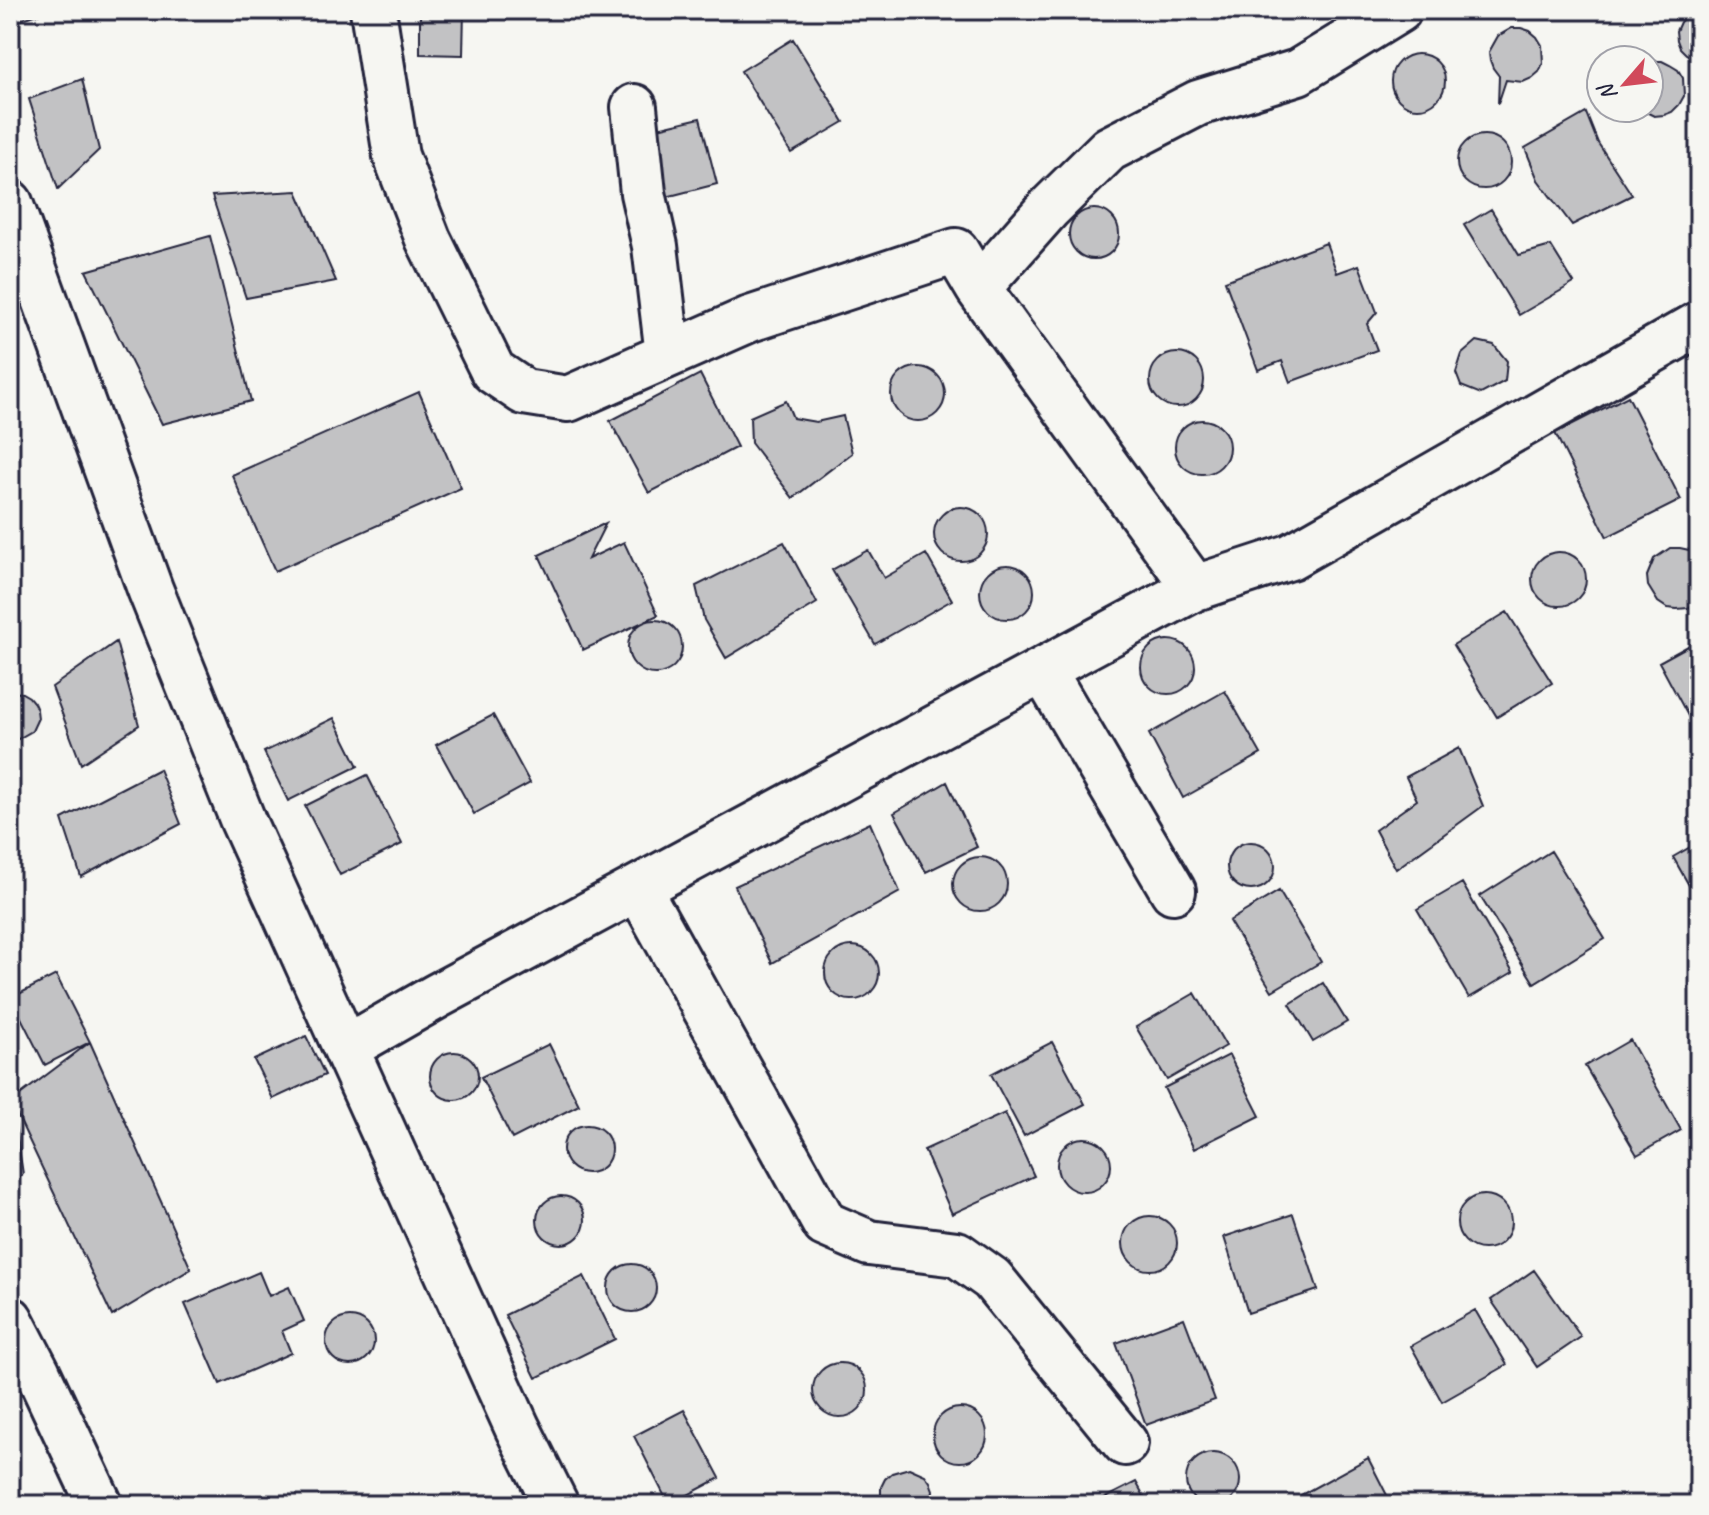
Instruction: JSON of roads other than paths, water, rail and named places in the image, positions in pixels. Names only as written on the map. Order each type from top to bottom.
[{"type":"street","points":[[373,10],[396,156],[428,239],[493,371],[524,392],[568,399],[750,319],[956,251],[978,288],[1195,588]]},
{"type":"street","points":[[978,288],[1049,208],[1109,149],[1198,103],[1298,72],[1399,10]]},
{"type":"street","points":[[634,107],[643,193],[655,246],[668,355]]},
{"type":"street","points":[[10,203],[150,589],[243,821],[517,1427],[556,1505]]},
{"type":"street","points":[[346,1048],[1195,588],[1290,557],[1699,324]]},
{"type":"street","points":[[1043,670],[1173,891]]},
{"type":"street","points":[[638,888],[825,1224],[869,1243],[957,1254],[992,1279],[1125,1443]]},
{"type":"street","points":[[10,1319],[100,1505]]}]
